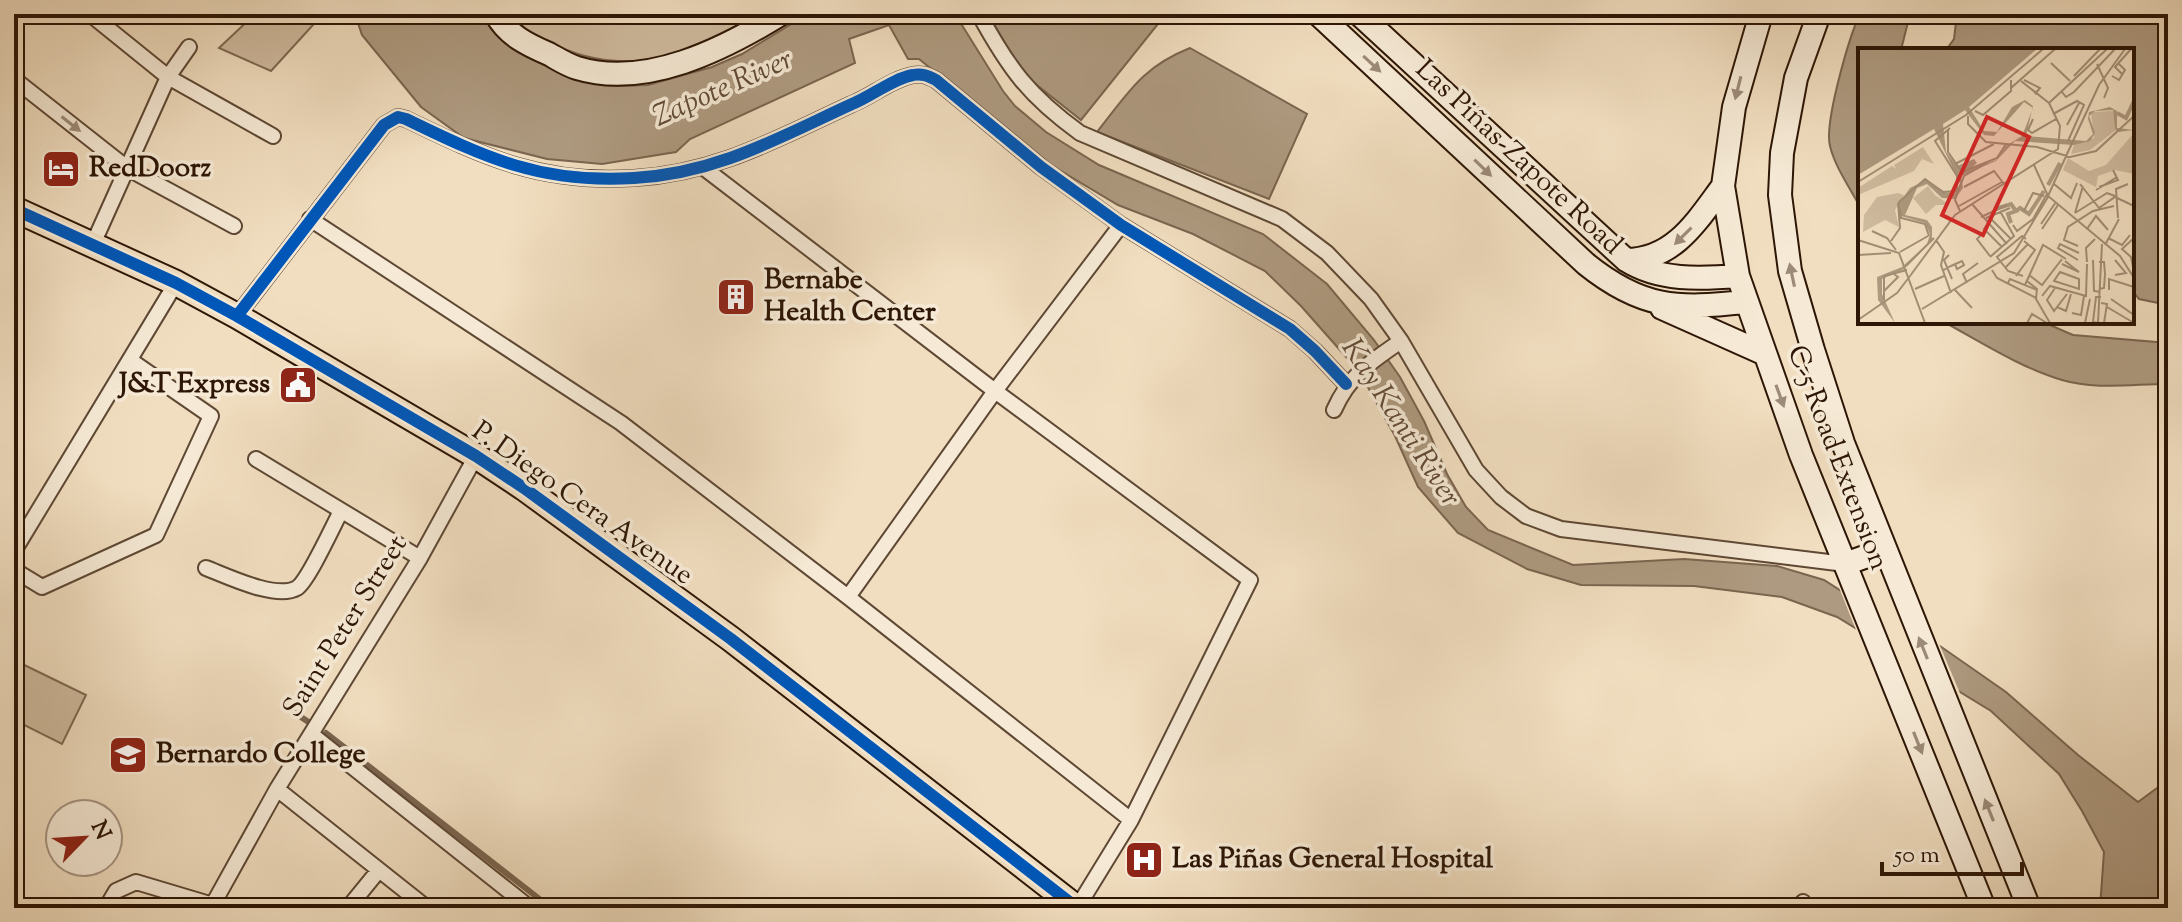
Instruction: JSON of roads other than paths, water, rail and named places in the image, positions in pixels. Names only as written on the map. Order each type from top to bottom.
[{"type":"main road","points":[[496,14],[511,34],[536,48],[577,68],[603,72],[663,68],[706,55],[781,14]]},
{"type":"main road","name":"Las Piñas-Zapote Road","points":[[1318,14],[1610,283],[1643,300],[1678,305],[1745,302]]},
{"type":"main road","name":"Las Piñas-Zapote Road","points":[[1359,14],[1626,260],[1650,272],[1680,277],[1738,276]]},
{"type":"main road","name":"C-5 Road Extension","points":[[1761,14],[1734,107],[1723,186],[1738,276],[1745,302],[1848,572],[1984,908]]},
{"type":"main road","name":"C-5 Road Extension","points":[[1819,14],[1796,78],[1788,113],[1780,195],[1793,282],[1843,443],[1904,602],[2029,908]]},
{"type":"main road","points":[[1626,260],[1650,258],[1673,245],[1687,233],[1723,186]]},
{"type":"main road","name":"P. Diego Cera Avenue","points":[[14,209],[176,283],[476,456],[731,639],[1077,908]]},
{"type":"main road","points":[[1643,300],[1765,354]]},
{"type":"main road","points":[[1848,572],[1884,550]]},
{"type":"street","points":[[90,14],[168,77],[273,136]]},
{"type":"street","points":[[979,14],[1017,78],[1080,133],[1282,219],[1327,253],[1371,299],[1396,345],[1476,470],[1501,497],[1526,516],[1561,529],[1848,572]]},
{"type":"street","points":[[93,244],[168,77],[189,47]]},
{"type":"street","points":[[237,316],[384,125],[398,117],[509,165],[552,176],[634,178],[704,168],[737,157],[918,74],[936,80],[1041,167],[1121,225],[1290,329],[1351,379]]},
{"type":"street","points":[[14,79],[127,168],[234,226]]},
{"type":"street","points":[[704,168],[995,391],[1250,580],[1131,820],[1077,908]]},
{"type":"street","points":[[310,219],[621,423],[1131,820]]},
{"type":"street","points":[[848,597],[995,391],[1121,225]]},
{"type":"street","points":[[14,551],[176,283]]},
{"type":"street","points":[[1334,410],[1351,379],[1396,345]]},
{"type":"street","points":[[14,570],[42,587],[156,535],[211,416],[130,360]]},
{"type":"street","name":"Saint Peter Street","points":[[212,906],[277,789],[420,558],[476,456]]},
{"type":"street","points":[[256,459],[420,558]]},
{"type":"street","points":[[206,568],[280,592],[296,588],[306,578],[341,511]]},
{"type":"street","points":[[311,734],[530,908]]},
{"type":"street","points":[[277,789],[427,908]]},
{"type":"street","points":[[348,908],[379,870]]},
{"type":"street","points":[[106,908],[116,891],[136,882],[212,906]]},
{"type":"water","points":[[355,14],[485,14],[502,37],[576,78],[620,86],[648,85],[712,67],[742,54],[808,14],[955,14],[1003,91],[1015,106],[1046,132],[1099,165],[1263,234],[1327,284],[1400,377],[1424,421],[1447,474],[1466,507],[1488,530],[1573,565],[1684,559],[1777,566],[1824,580],[1896,626],[1940,646],[2006,692],[2138,802],[2168,780],[2168,812],[2160,819],[2161,862],[2168,908],[2100,908],[2104,852],[2059,774],[1991,711],[1837,617],[1782,597],[1694,586],[1581,585],[1527,569],[1458,533],[1418,487],[1395,436],[1365,382],[1301,306],[1265,271],[1193,234],[1118,205],[1046,162],[919,59],[908,59],[889,25],[849,39],[855,63],[690,139],[676,152],[602,164],[547,159],[464,138],[421,107],[362,35]]},
{"type":"water","points":[[988,14],[1166,14],[1081,120],[1023,74]]},
{"type":"water","points":[[1860,14],[1910,14],[1902,48],[1858,48],[1858,203],[1835,162],[1829,135],[1850,41]]},
{"type":"water","points":[[1957,14],[2168,14],[2168,305],[2139,299],[2134,293],[2134,48],[1947,48],[1954,39]]},
{"type":"water","points":[[1190,48],[1307,114],[1269,199],[1097,132],[1137,82],[1173,55]]},
{"type":"water","points":[[1948,324],[2048,324],[2073,335],[2168,343],[2168,384],[2101,386],[2075,383],[2016,362]]},
{"type":"waterway","points":[[289,709],[310,723]]},
{"type":"waterway","points":[[326,733],[551,908]]},
{"type":"place","name":"RedDoorz","points":[[61,169]]},
{"type":"place","name":"Bernabe Health Center","points":[[736,297]]},
{"type":"place","name":"J&T Express","points":[[298,385]]},
{"type":"place","name":"Bernardo College","points":[[128,755]]},
{"type":"place","name":"Las Piñas General Hospital","points":[[1144,860]]},
{"type":"water label","name":"Zapote River","points":[[723,89]]},
{"type":"water label","name":"Kay Kanti River","points":[[1400,423]]}]
